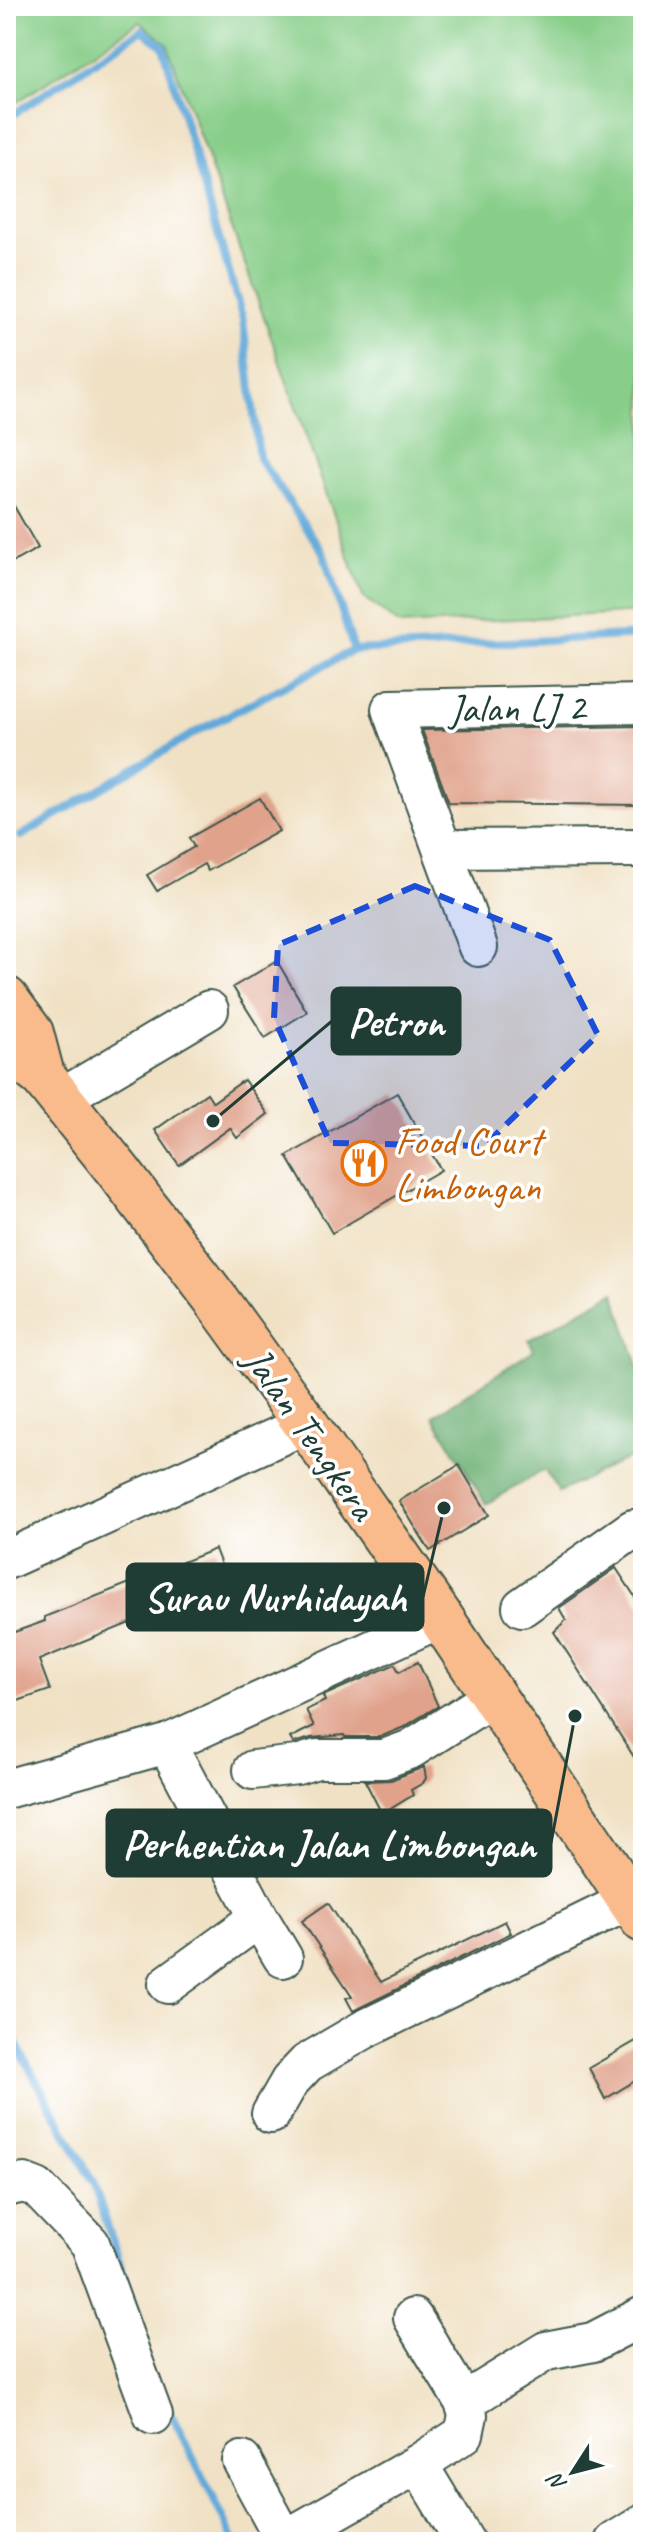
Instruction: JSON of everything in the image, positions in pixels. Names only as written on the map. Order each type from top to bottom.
[{"type":"main road","name":"Jalan Tengkera","points":[[6,999],[31,1033],[51,1088]]},
{"type":"main road","name":"Jalan Tengkera","points":[[6,1047],[51,1088],[205,1285],[441,1618],[637,1910]]},
{"type":"street","name":"Jalan LJ 2","points":[[444,849],[391,709],[643,704]]},
{"type":"street","points":[[478,947],[444,849],[643,848]]},
{"type":"street","points":[[51,1088],[209,1010]]},
{"type":"street","points":[[6,1560],[306,1424]]},
{"type":"street","points":[[522,1607],[633,1529],[643,1535]]},
{"type":"street","points":[[6,1789],[167,1744],[441,1618]]},
{"type":"street","points":[[253,1770],[297,1765],[317,1759],[384,1759],[411,1749],[494,1696]]},
{"type":"street","points":[[167,1744],[283,1958]]},
{"type":"street","points":[[271,2114],[290,2081],[307,2063],[365,2029],[637,1910]]},
{"type":"street","points":[[168,1984],[259,1918]]},
{"type":"street","points":[[6,2187],[24,2183],[37,2188],[90,2243],[153,2415]]},
{"type":"street","points":[[464,2402],[546,2351],[593,2342],[643,2316]]},
{"type":"street","points":[[242,2461],[284,2541],[464,2434],[468,2423],[464,2402],[413,2318]]},
{"type":"street","points":[[418,2464],[465,2542]]},
{"type":"street","points":[[614,2542],[643,2524]]},
{"type":"highlighted area","points":[[415,886],[550,940],[598,1035],[484,1146],[330,1143],[274,1018],[278,945]]},
{"type":"green space","points":[[6,6],[643,6],[643,612],[400,625],[363,597],[167,44],[140,22],[6,109]]},
{"type":"green space","points":[[614,1292],[643,1381],[643,1451],[559,1492],[544,1470],[486,1504],[433,1416],[534,1350],[529,1340]]},
{"type":"building","points":[[6,492],[38,548],[6,566]]},
{"type":"building","points":[[643,726],[643,805],[449,803],[422,730]]},
{"type":"building","points":[[260,798],[279,831],[208,871],[204,864],[157,891],[147,875],[194,847],[189,838]]},
{"type":"building","points":[[277,961],[307,1012],[265,1038],[233,987]]},
{"type":"building","points":[[244,1080],[268,1114],[237,1138],[230,1128],[179,1165],[155,1130],[207,1093],[213,1102]]},
{"type":"building","name":"Food Court Limbongan","points":[[397,1093],[441,1170],[332,1233],[287,1156]]},
{"type":"building","points":[[459,1465],[489,1515],[430,1551],[399,1501]]},
{"type":"building","points":[[215,1549],[228,1583],[39,1660],[50,1690],[6,1705],[6,1635]]},
{"type":"building","points":[[616,1568],[643,1609],[643,1771],[554,1632],[566,1620],[559,1608]]},
{"type":"building","points":[[418,1662],[438,1706],[404,1727],[380,1737],[344,1735],[293,1743],[290,1738],[314,1726],[306,1710],[325,1701],[323,1696],[395,1664],[399,1672]]},
{"type":"building","points":[[424,1767],[426,1778],[411,1790],[413,1795],[382,1814],[365,1781],[391,1780]]},
{"type":"building","points":[[328,1903],[381,1982],[505,1921],[511,1933],[353,2011],[346,1998],[352,1996],[302,1921]]},
{"type":"building","points":[[643,2037],[643,2076],[605,2099],[589,2068]]},
{"type":"waterway","points":[[6,119],[142,30],[163,46],[243,320],[259,458],[323,552],[354,650]]},
{"type":"waterway","points":[[21,836],[196,732],[354,650],[643,635]]},
{"type":"waterway","points":[[6,2026],[93,2182],[141,2327]]},
{"type":"waterway","points":[[168,2408],[235,2542]]},
{"type":"place","name":"Petron","points":[[213,1121]]},
{"type":"place","name":"Food Court Limbongan","points":[[364,1163]]},
{"type":"place","name":"Surau Nurhidayah","points":[[444,1508]]},
{"type":"place","name":"Perhentian Jalan Limbongan","points":[[575,1716]]}]
